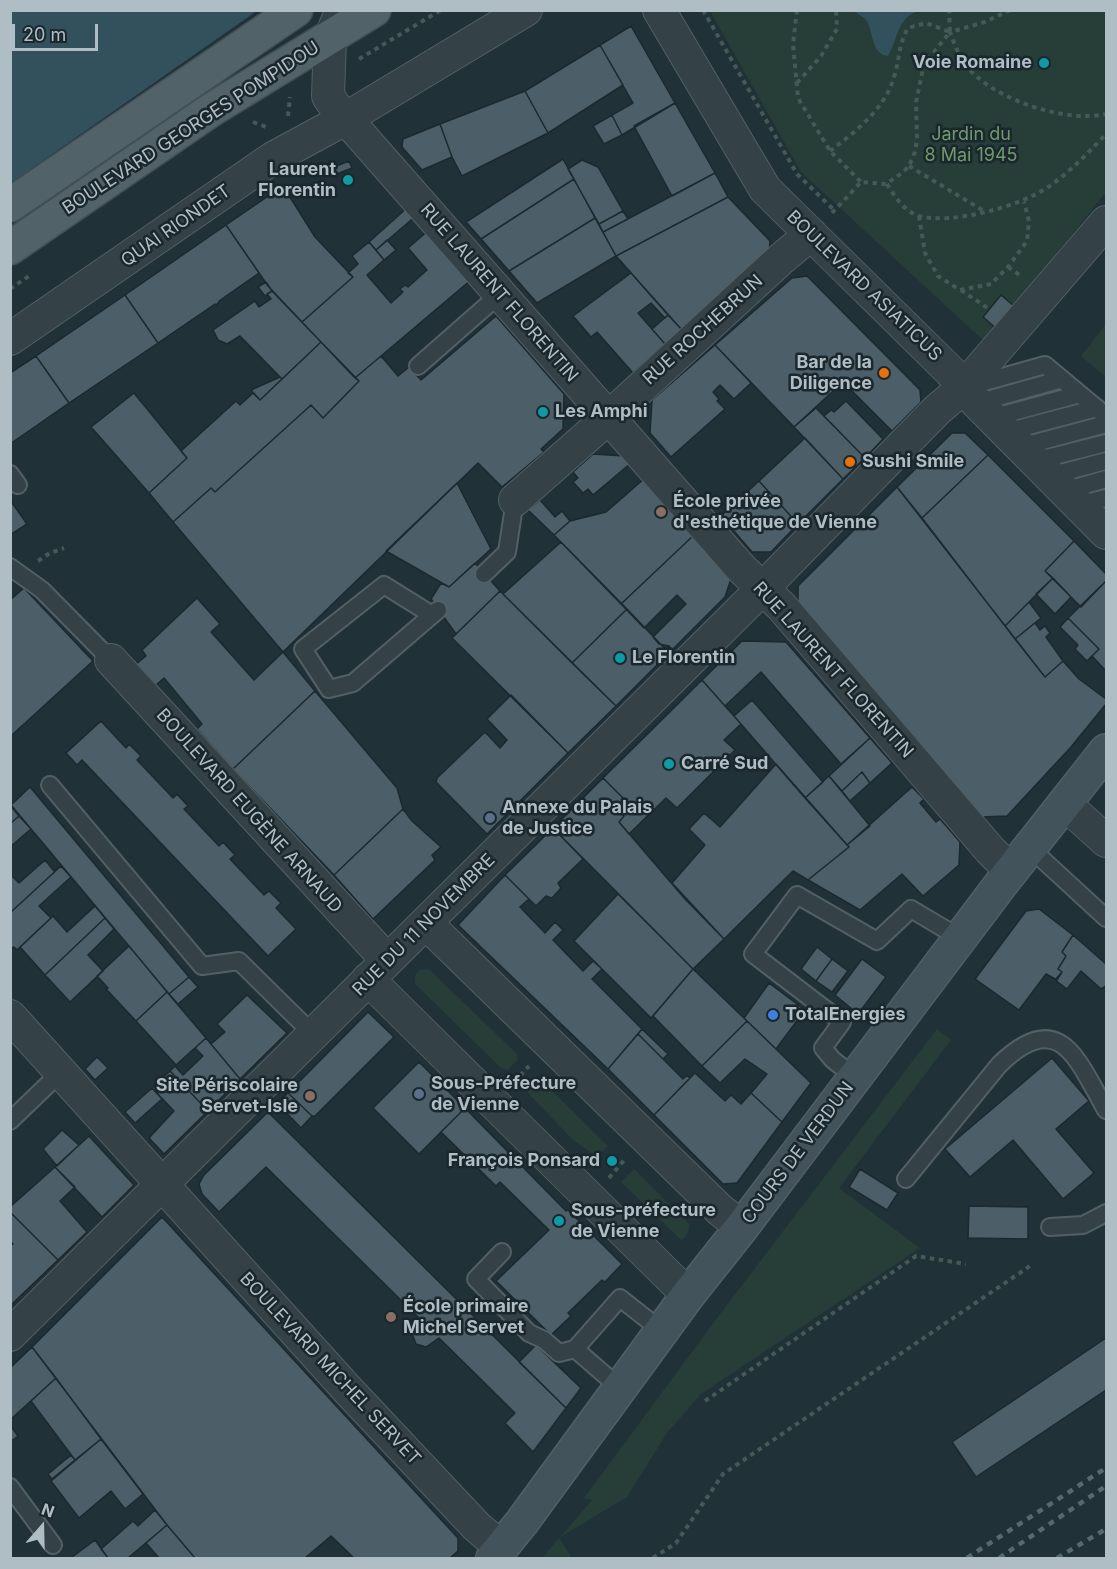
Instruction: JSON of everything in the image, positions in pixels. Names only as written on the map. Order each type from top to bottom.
[{"type":"main road","name":"BOULEVARD GEORGES POMPIDOU","points":[[10,206],[296,10]]},
{"type":"main road","name":"BOULEVARD GEORGES POMPIDOU","points":[[10,248],[336,24],[374,10]]},
{"type":"main road","name":"COURS DE VERDUN","points":[[498,1553],[688,1295],[960,938],[1107,751]]},
{"type":"street","name":"QUAI RIONDET","points":[[10,339],[273,158],[345,119],[526,10]]},
{"type":"street","name":"BOULEVARD ASIATICUS","points":[[659,10],[765,189],[1046,468]]},
{"type":"street","points":[[336,24],[328,96],[345,119]]},
{"type":"street","name":"RUE LAURENT FLORENTIN","points":[[345,119],[733,559],[782,607],[990,850],[1021,860]]},
{"type":"street","name":"RUE DU 11 NOVEMBRE","points":[[10,1335],[426,923],[600,736],[763,588],[937,410],[1046,468],[1107,222]]},
{"type":"street","name":"RUE ROCHEBRUN","points":[[515,500],[811,234]]},
{"type":"street","name":"BOULEVARD EUGÈNE ARNAUD","points":[[111,660],[378,970],[688,1295]]},
{"type":"street","points":[[1065,804],[1107,841]]},
{"type":"street","points":[[426,923],[720,1210],[742,1227]]},
{"type":"street","name":"BOULEVARD MICHEL SERVET","points":[[10,1017],[356,1399],[477,1527],[498,1553]]},
{"type":"lane","points":[[418,366],[500,294]]},
{"type":"lane","points":[[1062,379],[1102,412],[1046,468],[1062,379]]},
{"type":"lane","points":[[1046,468],[1080,394]]},
{"type":"lane","points":[[1046,468],[1107,424]]},
{"type":"lane","points":[[1046,468],[1107,443]]},
{"type":"lane","points":[[1046,468],[1107,461]]},
{"type":"lane","points":[[1046,468],[1107,480]]},
{"type":"lane","points":[[484,574],[507,552],[515,500]]},
{"type":"lane","points":[[10,567],[42,590],[111,660]]},
{"type":"lane","points":[[384,585],[435,612],[353,683],[329,689],[303,649],[384,585]]},
{"type":"lane","points":[[50,785],[202,966],[238,961],[313,1034]]},
{"type":"lane","points":[[1021,860],[1107,918]]},
{"type":"lane","points":[[855,1077],[833,1060],[823,1048],[842,1022],[753,954],[797,895],[877,941],[911,909],[960,938]]},
{"type":"lane","points":[[906,1179],[999,1065],[1012,1052],[1029,1041],[1046,1039],[1058,1042],[1071,1053],[1107,1110]]},
{"type":"lane","points":[[10,1121],[61,1072]]},
{"type":"lane","points":[[1050,1227],[1083,1225],[1107,1213]]},
{"type":"lane","points":[[502,1252],[476,1279],[529,1333],[544,1340],[559,1353],[575,1349],[620,1298],[662,1331]]},
{"type":"lane","points":[[575,1349],[620,1388]]},
{"type":"lane","points":[[10,1487],[53,1545]]},
{"type":"path","points":[[703,10],[797,174],[835,211]]},
{"type":"path","points":[[797,10],[792,44],[798,98],[830,151],[861,182],[886,184],[909,166],[915,152],[916,102],[924,64],[950,32],[985,22],[1010,10]]},
{"type":"path","points":[[797,83],[821,56],[837,29],[836,10]]},
{"type":"path","points":[[949,10],[950,32],[958,56],[976,76],[1009,97],[1049,112],[1096,116],[1107,114]]},
{"type":"path","points":[[830,151],[858,130],[883,101],[894,79],[900,42],[908,28],[926,23],[950,32]]},
{"type":"path","points":[[282,123],[289,116],[290,97]]},
{"type":"path","points":[[886,184],[903,207],[919,216],[938,218],[984,212],[1024,201],[1048,188],[1078,164],[1107,134]]},
{"type":"path","points":[[909,166],[984,212]]},
{"type":"path","points":[[811,234],[861,182]]},
{"type":"path","points":[[960,290],[991,284],[1008,267],[1027,241],[1029,221],[1024,201]]},
{"type":"path","points":[[919,216],[925,253],[938,276],[989,309]]},
{"type":"path","points":[[511,1085],[532,1063]]},
{"type":"path","points":[[609,1179],[628,1156]]},
{"type":"path","points":[[705,1401],[916,1256],[966,1264]]},
{"type":"path","points":[[653,1558],[676,1543],[723,1474],[1030,1266]]},
{"type":"green space","name":"Jardin du 8 Mai 1945","points":[[710,11],[1106,11],[1106,192],[986,343],[801,172]]},
{"type":"green space","points":[[1106,324],[1106,377],[1081,356]]},
{"type":"green space","points":[[422,969],[430,970],[517,1054],[517,1060],[508,1070],[501,1068],[415,984],[416,975]]},
{"type":"green space","points":[[937,1029],[951,1040],[839,1188],[920,1248],[701,1394],[667,1433],[627,1497],[560,1538],[592,1500],[584,1498],[717,1318]]},
{"type":"green space","points":[[540,1079],[608,1146],[597,1157],[573,1140],[527,1092]]},
{"type":"green space","points":[[634,1169],[689,1224],[687,1234],[683,1239],[681,1240],[621,1182]]},
{"type":"green space","points":[[559,1538],[572,1558],[542,1558]]},
{"type":"water","points":[[11,10],[253,10],[254,13],[11,183]]},
{"type":"water","points":[[856,10],[918,11],[911,14],[902,24],[888,56],[879,52],[867,21],[855,12]]},
{"type":"building","points":[[631,26],[675,103],[622,135],[612,115],[633,103],[600,45]]},
{"type":"building","points":[[600,45],[623,85],[548,133],[525,91]]},
{"type":"building","points":[[525,91],[548,133],[462,176],[452,157],[440,124]]},
{"type":"building","points":[[675,103],[715,173],[672,196],[634,126]]},
{"type":"building","points":[[612,115],[622,135],[604,144],[593,126]]},
{"type":"building","points":[[440,124],[452,157],[422,170],[402,147],[403,139]]},
{"type":"building","points":[[563,159],[574,179],[481,239],[466,222]]},
{"type":"building","points":[[582,160],[598,167],[623,211],[599,224],[568,169]]},
{"type":"building","points":[[349,161],[352,168],[337,174],[334,167]]},
{"type":"building","points":[[715,173],[728,197],[616,256],[603,232]]},
{"type":"building","points":[[574,179],[595,218],[509,271],[481,239]]},
{"type":"building","points":[[283,186],[315,237],[353,277],[302,322],[268,286],[226,225]]},
{"type":"building","points":[[728,197],[770,241],[769,253],[682,330],[616,256]]},
{"type":"building","points":[[409,206],[417,215],[376,250],[369,242]]},
{"type":"building","points":[[623,211],[628,219],[603,232],[599,224]]},
{"type":"building","points":[[595,218],[616,256],[537,303],[509,271]]},
{"type":"building","points":[[226,225],[259,273],[216,305],[158,343],[125,295]]},
{"type":"building","points":[[429,230],[472,279],[355,378],[302,322],[353,277],[348,273],[358,264],[352,256],[369,242],[384,260],[367,275],[391,303],[403,292],[400,289],[405,285],[408,287],[427,270],[408,248]]},
{"type":"building","points":[[387,240],[396,250],[384,260],[376,250]]},
{"type":"building","points":[[631,273],[668,315],[665,318],[651,303],[638,313],[665,344],[633,373],[597,332],[591,337],[573,316]]},
{"type":"building","points":[[807,276],[920,390],[921,402],[892,431],[843,382],[794,427],[715,345],[792,278]]},
{"type":"building","points":[[266,282],[272,291],[265,296],[258,287]]},
{"type":"building","points":[[272,291],[321,342],[282,379],[240,336],[227,344],[218,340],[213,330],[255,301],[259,307],[271,299],[267,294]]},
{"type":"building","points":[[125,295],[158,343],[69,403],[36,356]]},
{"type":"building","points":[[1001,295],[1015,307],[997,329],[983,317]]},
{"type":"building","points":[[668,315],[682,330],[665,344],[652,329]]},
{"type":"building","points":[[496,316],[564,394],[563,429],[541,449],[544,452],[502,487],[478,463],[283,652],[173,522],[211,488],[215,492],[311,405],[323,418],[359,381],[355,378],[381,356],[398,376],[409,367],[421,380]]},
{"type":"building","points":[[321,342],[359,381],[323,418],[311,405],[215,492],[211,488],[173,522],[149,493],[187,458],[181,451],[236,401],[240,405],[253,393],[260,400]]},
{"type":"building","points":[[715,345],[751,383],[734,399],[720,385],[713,392],[719,399],[717,401],[725,409],[671,457],[650,433],[652,400]]},
{"type":"building","points":[[36,356],[69,403],[10,444],[10,373]]},
{"type":"building","points":[[280,377],[282,379],[260,400],[251,390]]},
{"type":"building","points":[[134,393],[187,458],[149,493],[91,427]]},
{"type":"building","points":[[846,401],[883,439],[865,458],[824,416],[831,410],[834,412]]},
{"type":"building","points":[[816,408],[865,458],[843,479],[794,427]]},
{"type":"building","points":[[952,433],[965,433],[988,455],[922,518],[897,487]]},
{"type":"building","points":[[805,438],[843,479],[798,524],[759,481]]},
{"type":"building","points":[[593,454],[625,456],[631,463],[593,495],[588,489],[583,493],[573,482],[578,478],[573,472]]},
{"type":"building","points":[[988,455],[1074,541],[1045,571],[1053,578],[1005,626],[922,518]]},
{"type":"building","points":[[645,478],[694,535],[621,604],[554,535],[570,521],[606,512]]},
{"type":"building","points":[[759,481],[798,524],[771,552],[752,552],[721,516]]},
{"type":"building","points":[[457,483],[491,549],[449,587],[386,551]]},
{"type":"building","points":[[897,487],[1045,677],[1063,661],[1079,679],[1106,699],[1106,704],[1071,747],[1007,816],[982,817],[798,604],[798,586]]},
{"type":"building","points":[[10,500],[27,524],[10,535]]},
{"type":"building","points":[[540,500],[555,517],[562,511],[570,521],[554,535],[528,510]]},
{"type":"building","points":[[694,535],[731,579],[725,597],[672,650],[669,646],[659,644],[653,637],[686,604],[677,595],[644,628],[621,604]]},
{"type":"building","points":[[1074,541],[1106,574],[1106,581],[1081,607],[1045,571]]},
{"type":"building","points":[[561,542],[627,609],[572,663],[503,594]]},
{"type":"building","points":[[475,563],[500,591],[456,634],[431,599],[441,583],[449,587]]},
{"type":"building","points":[[1053,578],[1071,597],[1055,614],[1036,594]]},
{"type":"building","points":[[1106,581],[1106,671],[1092,656],[1099,649],[1068,618]]},
{"type":"building","points":[[24,588],[93,661],[12,735],[10,732],[10,600]]},
{"type":"building","points":[[500,591],[616,706],[568,753],[452,638]]},
{"type":"building","points":[[197,598],[220,624],[211,632],[254,680],[283,652],[315,691],[233,769],[197,729],[202,724],[164,678],[156,685],[136,664],[146,656],[142,650]]},
{"type":"building","points":[[1029,602],[1041,618],[1015,639],[1005,626]]},
{"type":"building","name":"Le Florentin","points":[[627,609],[669,653],[616,706],[572,663]]},
{"type":"building","points":[[1068,618],[1099,649],[1087,661],[1075,649],[1078,645],[1060,627]]},
{"type":"building","points":[[1035,623],[1040,630],[1045,626],[1050,633],[1046,637],[1063,661],[1045,677],[1015,639]]},
{"type":"building","points":[[742,641],[786,642],[870,738],[841,764],[761,672],[725,706],[702,680]]},
{"type":"building","name":"Carré Sud","points":[[702,680],[741,724],[724,740],[735,750],[677,808],[666,798],[629,834],[619,822],[624,816],[619,812],[628,803],[603,778]]},
{"type":"building","points":[[315,691],[397,788],[403,809],[334,875],[233,769]]},
{"type":"building","points":[[511,695],[568,753],[487,834],[436,782],[437,778],[484,733],[500,748],[507,740],[487,719]]},
{"type":"building","points":[[752,700],[823,782],[805,798],[734,716]]},
{"type":"building","points":[[101,721],[126,748],[129,744],[141,756],[137,760],[173,798],[177,794],[188,806],[184,809],[219,846],[223,842],[235,855],[230,859],[264,895],[269,891],[281,903],[276,908],[296,929],[268,956],[82,760],[77,765],[66,753]]},
{"type":"building","points":[[870,738],[892,763],[870,783],[862,772],[842,791],[829,776]]},
{"type":"building","points":[[776,764],[849,847],[808,880],[793,871],[724,939],[672,883],[705,845],[689,829],[704,813],[720,827]]},
{"type":"building","points":[[862,772],[870,783],[850,801],[842,791]]},
{"type":"building","points":[[829,776],[870,826],[847,845],[805,798]]},
{"type":"building","points":[[603,778],[628,803],[619,812],[624,816],[619,822],[685,899],[724,939],[693,969],[553,828]]},
{"type":"building","points":[[30,787],[189,977],[169,994],[11,805]]},
{"type":"building","points":[[912,787],[924,799],[920,803],[936,822],[940,819],[960,842],[959,865],[923,896],[902,874],[860,910],[808,880],[849,847],[847,845]]},
{"type":"building","points":[[10,805],[19,816],[10,824]]},
{"type":"building","points":[[403,809],[412,821],[441,847],[432,855],[435,860],[373,919],[334,875]]},
{"type":"building","points":[[19,816],[31,829],[10,847],[10,824]]},
{"type":"building","points":[[553,828],[583,859],[558,883],[561,888],[552,898],[546,896],[536,906],[505,875]]},
{"type":"building","points":[[45,860],[54,871],[61,866],[10,913],[10,874],[19,883]]},
{"type":"building","points":[[61,866],[71,877],[39,906],[51,918],[17,950],[14,947],[10,949],[10,913]]},
{"type":"building","points":[[505,875],[529,899],[520,907],[545,933],[555,922],[563,930],[553,940],[583,971],[593,961],[602,969],[592,979],[642,1029],[608,1069],[458,925]]},
{"type":"building","points":[[618,894],[693,969],[651,1018],[574,941]]},
{"type":"building","points":[[95,906],[105,918],[45,975],[20,947],[53,916],[67,932]]},
{"type":"building","points":[[1039,909],[1073,935],[1062,952],[1066,956],[1058,969],[1062,972],[1057,980],[1046,974],[1019,1010],[975,979],[1026,911]]},
{"type":"building","points":[[105,918],[114,929],[88,955],[103,971],[70,1002],[45,975]]},
{"type":"building","points":[[1073,935],[1106,964],[1106,986],[1101,989],[1081,971],[1067,989],[1055,980],[1062,972],[1058,969],[1066,956],[1062,952]]},
{"type":"building","points":[[129,946],[167,992],[136,1021],[97,976]]},
{"type":"building","points":[[817,947],[832,959],[816,981],[801,969]]},
{"type":"building","points":[[832,959],[848,971],[832,992],[816,981]]},
{"type":"building","points":[[862,959],[886,977],[858,1014],[835,995]]},
{"type":"building","points":[[693,969],[747,1021],[702,1066],[653,1016]]},
{"type":"building","points":[[189,977],[198,987],[178,1004],[169,994]]},
{"type":"building","points":[[769,983],[805,1010],[776,1049],[744,1018]]},
{"type":"building","points":[[167,992],[206,1038],[176,1065],[136,1021]]},
{"type":"building","points":[[247,995],[287,1033],[240,1079],[211,1044],[225,1032],[217,1024]]},
{"type":"building","points":[[368,1012],[394,1037],[315,1116],[312,1116],[288,1093]]},
{"type":"building","points":[[747,1021],[811,1083],[782,1122],[751,1093],[767,1074],[745,1059],[720,1083],[702,1066]]},
{"type":"building","points":[[642,1029],[668,1054],[663,1059],[638,1034]]},
{"type":"building","points":[[638,1034],[683,1079],[687,1075],[690,1078],[654,1115],[608,1069]]},
{"type":"building","points":[[206,1038],[240,1079],[208,1111],[170,1071],[175,1066],[183,1075],[203,1056],[195,1048]]},
{"type":"building","points":[[97,1057],[108,1068],[95,1080],[85,1069]]},
{"type":"building","points":[[1052,1058],[1089,1101],[1056,1129],[1094,1173],[1063,1199],[1013,1140],[970,1177],[945,1149]]},
{"type":"building","name":"Sous-Préfecture de Vienne","points":[[419,1062],[465,1108],[419,1154],[373,1108]]},
{"type":"building","points":[[170,1071],[208,1111],[164,1154],[149,1138],[174,1111],[152,1088]]},
{"type":"building","points":[[695,1073],[725,1101],[731,1095],[741,1104],[751,1093],[782,1122],[737,1183],[723,1184],[654,1115]]},
{"type":"building","points":[[152,1088],[162,1099],[135,1123],[125,1112]]},
{"type":"building","points":[[288,1093],[312,1116],[301,1128],[277,1103]]},
{"type":"building","name":"Sous-préfecture de Vienne","points":[[465,1108],[566,1211],[568,1210],[622,1264],[605,1282],[602,1280],[568,1313],[571,1316],[551,1335],[496,1281],[549,1230],[500,1182],[496,1186],[441,1132]]},
{"type":"building","points":[[268,1112],[566,1408],[533,1452],[505,1423],[515,1413],[439,1338],[426,1347],[416,1344],[411,1331],[419,1318],[266,1167],[219,1212],[202,1194],[199,1184],[204,1175]]},
{"type":"building","points":[[62,1130],[79,1145],[57,1166],[43,1149]]},
{"type":"building","points":[[89,1136],[134,1185],[102,1217],[55,1167]]},
{"type":"building","points":[[55,1167],[75,1187],[60,1201],[87,1232],[58,1260],[10,1212],[10,1207]]},
{"type":"building","points":[[860,1169],[898,1193],[887,1210],[849,1187]]},
{"type":"building","points":[[969,1206],[1028,1207],[1028,1239],[968,1238]]},
{"type":"building","points":[[10,1212],[58,1260],[10,1306],[10,1246],[13,1244],[10,1241]]},
{"type":"building","points":[[162,1217],[458,1538],[458,1551],[450,1558],[354,1558],[331,1536],[305,1558],[195,1558],[167,1525],[32,1347]]},
{"type":"building","points":[[1106,1338],[1106,1390],[976,1477],[952,1442]]},
{"type":"building","points":[[536,1345],[581,1388],[566,1408],[519,1362]]},
{"type":"building","points":[[32,1347],[56,1378],[10,1420],[10,1368]]},
{"type":"building","points":[[56,1378],[101,1439],[75,1460],[31,1401]]},
{"type":"building","points":[[10,1425],[18,1436],[10,1442]]},
{"type":"building","points":[[101,1439],[143,1494],[125,1509],[111,1491],[79,1518],[51,1481]]},
{"type":"building","points":[[71,1455],[75,1460],[52,1479],[48,1474]]},
{"type":"building","points":[[155,1510],[167,1525],[128,1558],[108,1558],[101,1549],[133,1521],[138,1526]]},
{"type":"building","points":[[167,1525],[195,1558],[159,1558],[146,1543]]},
{"type":"building","points":[[95,1540],[108,1558],[71,1558]]},
{"type":"railway","points":[[967,1558],[1106,1468]]},
{"type":"railway","points":[[999,1558],[1106,1486]]},
{"type":"railway","points":[[1057,1558],[1106,1529]]},
{"type":"place","name":"Voie Romaine","points":[[1044,63]]},
{"type":"place","name":"Laurent Florentin","points":[[348,180]]},
{"type":"place","name":"Bar de la Diligence","points":[[884,373]]},
{"type":"place","name":"Les Amphi","points":[[543,412]]},
{"type":"place","name":"Sushi Smile","points":[[850,462]]},
{"type":"place","name":"École privée d'esthétique de Vienne","points":[[661,512]]},
{"type":"place","name":"Le Florentin","points":[[620,658]]},
{"type":"place","name":"Carré Sud","points":[[669,764]]},
{"type":"place","name":"Annexe du Palais de Justice","points":[[490,818]]},
{"type":"place","name":"TotalEnergies","points":[[773,1015]]},
{"type":"place","name":"Sous-Préfecture de Vienne","points":[[419,1094]]},
{"type":"place","name":"Site Périscolaire Servet-Isle","points":[[310,1096]]},
{"type":"place","name":"François Ponsard","points":[[612,1161]]},
{"type":"place","name":"Sous-préfecture de Vienne","points":[[559,1221]]},
{"type":"place","name":"École primaire Michel Servet","points":[[391,1317]]}]
